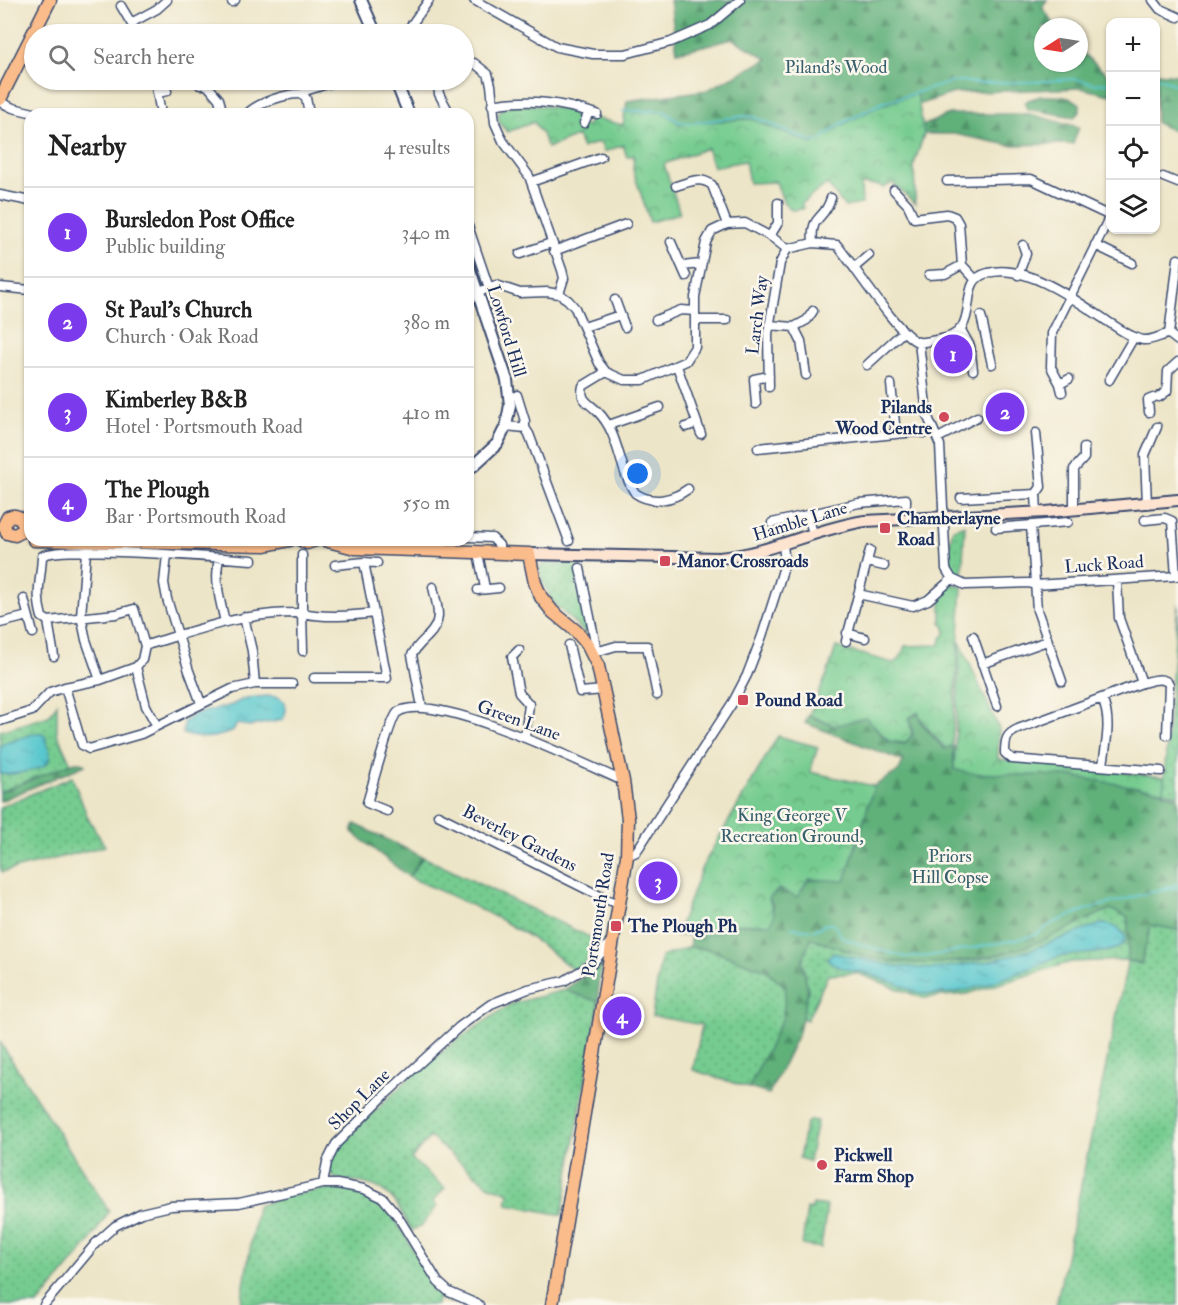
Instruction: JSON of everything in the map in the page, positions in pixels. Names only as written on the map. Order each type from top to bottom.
[{"type":"main road","points":[[38,24],[50,0]]},
{"type":"main road","points":[[0,101],[24,54]]},
{"type":"main road","name":"Hamble Lane","points":[[347,546],[355,548],[408,546],[478,553],[719,558],[743,556],[783,546],[837,525],[865,520],[1037,513],[1178,500]]},
{"type":"main road","points":[[8,536],[4,528],[4,518],[18,517],[24,524]]},
{"type":"main road","points":[[8,536],[24,529]]},
{"type":"main road","points":[[8,536],[24,538]]},
{"type":"main road","name":"Portsmouth Road","points":[[529,554],[535,583],[542,597],[595,652],[623,781],[628,819],[627,856],[620,904],[612,940],[593,1067],[552,1305]]},
{"type":"street","points":[[121,6],[131,23],[157,9],[166,0]]},
{"type":"street","points":[[361,0],[372,24]]},
{"type":"street","points":[[412,24],[429,0]]},
{"type":"street","points":[[474,0],[557,46],[592,54],[625,54],[671,42],[710,25],[741,0]]},
{"type":"street","points":[[1153,0],[1160,9],[1178,17]]},
{"type":"street","points":[[474,63],[488,74],[495,123],[503,141],[519,161],[531,182],[564,278],[559,294]]},
{"type":"street","points":[[212,90],[219,99],[221,108]]},
{"type":"street","points":[[399,90],[407,108]]},
{"type":"street","points":[[438,90],[447,108]]},
{"type":"street","points":[[158,93],[161,108]]},
{"type":"street","points":[[252,108],[295,94],[302,94],[306,98],[308,108]]},
{"type":"street","points":[[0,101],[24,111]]},
{"type":"street","points":[[492,105],[532,101],[567,106],[593,113],[584,123]]},
{"type":"street","points":[[531,182],[578,168],[601,157]]},
{"type":"street","points":[[1163,177],[1178,183]]},
{"type":"street","points":[[947,181],[1031,179],[1106,214]]},
{"type":"street","points":[[676,186],[694,180],[707,182],[716,190],[727,224]]},
{"type":"street","points":[[894,190],[909,205],[914,218],[947,214],[955,217],[958,224],[962,265],[975,279]]},
{"type":"street","points":[[0,195],[24,200]]},
{"type":"street","points":[[813,243],[811,230],[814,222],[828,207],[831,198]]},
{"type":"street","points":[[770,236],[778,223],[778,202]]},
{"type":"street","points":[[474,250],[484,290],[496,285],[520,293],[559,294],[575,308],[599,363],[606,372],[614,377],[633,381],[651,377],[686,362],[695,347],[695,297],[706,242],[712,231],[727,224],[745,223],[770,236],[787,249],[813,243],[837,245],[903,332],[919,342],[942,340],[961,330],[969,312],[970,288],[975,279],[987,273],[1000,271],[1035,278],[1134,337],[1150,340],[1169,334],[1178,341]]},
{"type":"street","points":[[520,254],[553,247],[626,224]]},
{"type":"street","points":[[1064,385],[1051,367],[1053,328],[1106,224]]},
{"type":"street","points":[[671,242],[686,276]]},
{"type":"street","points":[[1018,274],[1026,254],[1023,244]]},
{"type":"street","points":[[1095,245],[1132,263]]},
{"type":"street","name":"Larch Way","points":[[769,387],[769,325],[780,263],[787,249]]},
{"type":"street","points":[[855,267],[869,255]]},
{"type":"street","points":[[1169,334],[1178,259]]},
{"type":"street","points":[[682,266],[701,264]]},
{"type":"street","points":[[929,275],[945,274],[962,265]]},
{"type":"street","name":"Lowford Hill","points":[[474,274],[484,290],[507,380],[510,405],[506,426]]},
{"type":"street","points":[[0,287],[24,289]]},
{"type":"street","points":[[615,300],[625,327]]},
{"type":"street","points":[[656,320],[681,310],[695,315],[727,320]]},
{"type":"street","points":[[769,325],[794,327],[807,320],[813,311]]},
{"type":"street","points":[[584,327],[620,315]]},
{"type":"street","points":[[981,316],[992,364]]},
{"type":"street","points":[[794,327],[801,341],[806,375]]},
{"type":"street","points":[[961,330],[970,346],[973,370]]},
{"type":"street","points":[[867,365],[903,332]]},
{"type":"street","points":[[1108,380],[1134,337]]},
{"type":"street","points":[[858,594],[913,606],[928,600],[952,579],[946,569],[940,445],[927,415],[919,342]]},
{"type":"street","points":[[970,346],[986,342]]},
{"type":"street","points":[[1149,412],[1148,400],[1167,391],[1168,371],[1178,362]]},
{"type":"street","points":[[677,366],[701,434]]},
{"type":"street","points":[[606,372],[583,386],[582,395],[584,400],[609,424],[629,470],[631,488],[640,496],[661,500],[676,497],[688,489]]},
{"type":"street","points":[[756,404],[754,379],[769,376]]},
{"type":"street","points":[[891,384],[896,434]]},
{"type":"street","name":"Lowford Hill","points":[[517,395],[525,428],[538,455],[566,538]]},
{"type":"street","points":[[609,424],[660,407]]},
{"type":"street","points":[[938,438],[977,417]]},
{"type":"street","points":[[686,427],[697,423]]},
{"type":"street","points":[[474,465],[497,444],[506,426],[525,428]]},
{"type":"street","points":[[1147,504],[1145,455],[1157,427]]},
{"type":"street","points":[[758,448],[925,433],[933,429]]},
{"type":"street","points":[[1036,433],[1041,487],[1036,494],[1037,513]]},
{"type":"street","points":[[1074,510],[1074,469],[1084,458],[1084,448]]},
{"type":"street","points":[[961,498],[976,501],[1036,494]]},
{"type":"street","points":[[772,523],[859,503],[906,499],[906,504]]},
{"type":"street","points":[[808,516],[813,533]]},
{"type":"street","name":"Luck Road","points":[[952,579],[964,585],[1029,583],[1035,585],[1176,576],[1172,521],[1165,518],[1145,520]]},
{"type":"street","points":[[996,528],[1068,522]]},
{"type":"street","points":[[1031,526],[1037,610],[1062,681]]},
{"type":"street","points":[[474,537],[492,538],[499,545],[499,553]]},
{"type":"street","points":[[627,856],[636,852],[641,846],[734,702],[762,636],[785,563],[783,546]]},
{"type":"street","points":[[865,638],[847,637],[870,550]]},
{"type":"street","points":[[86,552],[81,616],[100,680]]},
{"type":"street","points":[[0,721],[32,711],[50,692],[100,680],[136,666],[142,660],[146,646],[134,609],[116,614],[48,621],[42,617],[38,603],[37,584],[42,556],[45,554],[86,552],[252,560]]},
{"type":"street","points":[[478,553],[482,589],[499,588]]},
{"type":"street","points":[[167,555],[165,577],[167,599],[201,703]]},
{"type":"street","points":[[302,555],[303,651]]},
{"type":"street","points":[[219,558],[216,572],[217,587],[225,622]]},
{"type":"street","points":[[314,678],[387,678],[364,562]]},
{"type":"street","points":[[335,565],[364,562],[377,564]]},
{"type":"street","points":[[867,562],[884,566]]},
{"type":"street","points":[[580,568],[595,652],[616,646],[647,646],[659,692]]},
{"type":"street","points":[[1117,580],[1119,618],[1142,683]]},
{"type":"street","points":[[422,707],[412,655],[415,649],[435,630],[438,623],[433,586]]},
{"type":"street","points":[[24,599],[33,633]]},
{"type":"street","points":[[146,646],[178,634],[244,617],[271,613],[374,614]]},
{"type":"street","points":[[0,623],[28,616]]},
{"type":"street","points":[[244,617],[252,651],[255,684]]},
{"type":"street","points":[[48,621],[54,656]]},
{"type":"street","points":[[973,636],[997,706]]},
{"type":"street","points":[[982,664],[1047,641]]},
{"type":"street","points":[[569,645],[580,692],[604,690]]},
{"type":"street","points":[[519,650],[512,657],[519,693],[529,704],[525,738]]},
{"type":"street","points":[[136,666],[146,706],[157,726]]},
{"type":"street","points":[[1161,771],[1012,759],[1005,753],[1006,740],[1012,732],[1142,683],[1157,680],[1164,680],[1169,684],[1167,735]]},
{"type":"street","points":[[65,687],[82,745],[93,749],[141,734],[232,689],[255,684],[292,684]]},
{"type":"street","points":[[1102,699],[1107,709],[1103,765]]},
{"type":"street","name":"Green Lane","points":[[387,811],[367,803],[390,729],[399,711],[422,707],[505,729],[623,781]]},
{"type":"street","name":"Beverley Gardens","points":[[438,815],[620,904]]},
{"type":"street","name":"Shop Lane","points":[[323,1184],[327,1162],[336,1144],[459,1027],[491,1004],[528,988],[564,981],[592,964],[612,940]]},
{"type":"street","points":[[44,1305],[96,1243],[115,1226],[141,1213],[171,1206],[239,1203],[323,1184],[364,1189],[383,1198],[397,1215],[438,1282],[449,1292],[479,1305]]},
{"type":"green space","name":"Piland's Wood","points":[[670,0],[1047,0],[1042,7],[1050,18],[1034,18],[1034,72],[1088,72],[1088,58],[1106,74],[1106,94],[1081,88],[954,93],[903,110],[812,151],[624,120],[627,101],[707,90],[768,59],[733,39],[677,52]]},
{"type":"green space","points":[[1160,73],[1178,75],[1178,133],[1160,125]]},
{"type":"green space","points":[[917,94],[924,134],[914,164],[915,203],[892,183],[883,188],[879,185],[861,184],[862,204],[845,207],[827,184],[802,203],[803,209],[791,210],[783,201],[776,182],[749,183],[745,161],[713,167],[707,148],[664,164],[680,213],[650,222],[633,170],[634,155],[627,157],[623,145],[604,152],[600,142],[582,148],[577,136],[547,148],[534,122],[507,132],[499,122],[498,114],[505,107],[544,106],[574,113],[580,116],[580,124],[587,126],[594,118],[623,125],[625,112],[664,112],[679,124],[751,119],[812,144],[865,113]]},
{"type":"green space","points":[[1041,96],[1072,99],[1080,104],[1080,112],[1074,117],[1027,109],[1025,103],[1028,100]]},
{"type":"green space","points":[[949,114],[1029,114],[1079,127],[1073,144],[1009,145],[954,134],[924,134],[914,164],[915,203],[904,159],[918,128]]},
{"type":"green space","points":[[965,525],[962,577],[952,573],[949,551],[953,529]]},
{"type":"green space","points":[[545,563],[576,564],[585,622],[592,640],[553,602],[542,581],[539,568]]},
{"type":"green space","points":[[950,582],[962,587],[952,746],[945,748],[923,723],[918,712],[909,718],[912,735],[905,743],[889,741],[866,717],[835,726],[809,715],[836,647],[893,663],[899,660],[905,646],[940,645],[941,638],[945,634],[945,627],[941,623],[941,589]]},
{"type":"green space","points":[[1178,603],[1178,795],[1163,791]]},
{"type":"green space","points":[[960,642],[999,729],[998,759],[1164,777],[1163,791],[1069,776],[968,773],[954,769]]},
{"type":"green space","points":[[57,704],[57,733],[71,764],[0,792],[0,731],[49,716]]},
{"type":"green space","name":"Priors Hill Copse","points":[[918,713],[922,724],[944,749],[953,746],[954,769],[968,773],[1069,776],[1163,791],[1163,793],[1178,797],[1178,930],[1151,925],[1141,964],[1128,960],[1128,917],[1110,909],[1031,945],[987,957],[953,962],[919,963],[884,960],[860,955],[811,938],[802,961],[808,990],[799,1032],[769,1094],[749,1088],[783,1017],[786,987],[766,970],[708,949],[689,947],[691,934],[706,935],[739,924],[771,924],[773,906],[769,898],[778,891],[805,881],[845,881],[874,786],[899,771],[903,761],[805,723],[808,716],[835,726],[866,717],[888,742],[905,744],[913,735],[910,718]]},
{"type":"green space","name":"King George V Recreation Ground,","points":[[778,736],[818,747],[810,772],[874,786],[845,881],[809,879],[797,897],[779,889],[769,898],[774,915],[771,924],[739,924],[706,935],[676,936],[702,867]]},
{"type":"green space","points":[[75,762],[85,765],[0,801],[0,792]]},
{"type":"green space","points":[[72,777],[88,818],[105,846],[2,872],[0,867],[0,807]]},
{"type":"green space","points":[[355,824],[423,857],[409,877],[352,832]]},
{"type":"green space","points":[[423,857],[598,941],[591,958],[574,971],[537,941],[496,917],[409,877]]},
{"type":"green space","points":[[1110,909],[1128,917],[1128,960],[1071,962],[966,994],[923,998],[856,973],[828,975],[807,1020],[802,1018],[808,990],[802,961],[811,938],[860,955],[883,960],[919,963],[957,962],[1008,952]]},
{"type":"green space","points":[[1151,925],[1178,930],[1178,1305],[1056,1305],[1128,960],[1141,964]]},
{"type":"green space","points":[[689,947],[708,949],[766,970],[786,987],[784,1017],[749,1088],[693,1070],[702,1025],[652,1016],[661,957]]},
{"type":"green space","points":[[602,956],[605,957],[598,984],[599,1002],[564,990],[591,971]]},
{"type":"green space","points":[[564,990],[599,1002],[562,1215],[507,1204],[509,1193],[488,1185],[430,1137],[411,1159],[445,1188],[433,1201],[437,1206],[421,1226],[411,1231],[395,1201],[383,1191],[367,1184],[334,1178],[330,1172],[330,1163],[339,1146],[406,1081],[457,1040],[511,1004]]},
{"type":"green space","points":[[0,1042],[109,1211],[90,1241],[38,1305],[0,1305]]},
{"type":"green space","points":[[810,1120],[817,1121],[809,1161],[799,1158],[806,1124]]},
{"type":"green space","points":[[324,1189],[356,1191],[380,1201],[394,1217],[433,1283],[451,1296],[448,1302],[438,1298],[436,1305],[241,1304],[257,1206],[283,1197]]},
{"type":"green space","points":[[813,1204],[827,1206],[821,1248],[802,1245],[807,1209],[811,1210]]},
{"type":"water","points":[[278,697],[285,702],[286,711],[283,720],[250,726],[237,724],[232,732],[213,737],[202,738],[183,734],[184,722],[195,714],[232,705],[245,698]]},
{"type":"water","points":[[33,734],[45,736],[50,754],[46,764],[27,771],[0,774],[0,747],[5,743]]},
{"type":"water","points":[[1101,924],[1110,925],[1123,932],[1125,940],[1119,948],[1104,952],[1057,957],[991,983],[948,993],[918,992],[869,974],[841,967],[827,958],[833,953],[894,966],[933,969],[991,961],[1030,950]]},
{"type":"waterway","points":[[1160,78],[1178,86]]},
{"type":"waterway","points":[[622,111],[664,111],[679,122],[690,123],[745,116],[754,117],[812,142],[820,140],[839,125],[881,103],[949,83],[1075,79],[1096,84],[1106,83]]},
{"type":"waterway","points":[[1161,889],[1178,884]]},
{"type":"waterway","points":[[792,928],[815,930],[826,924],[833,924],[843,938],[859,944],[905,957],[929,956],[1035,935],[1053,923],[1085,910],[1152,892],[1178,888]]},
{"type":"place","name":"Bursledon Post Office","points":[[953,354]]},
{"type":"place","name":"St Paul’s Church","points":[[1005,412]]},
{"type":"place","name":"Pilands Wood Centre","points":[[944,417]]},
{"type":"place","name":"Chamberlayne Road","points":[[885,528]]},
{"type":"place","name":"Manor Crossroads","points":[[665,561]]},
{"type":"place","name":"Pound Road","points":[[743,700]]},
{"type":"place","name":"Kimberley B&B","points":[[658,881]]},
{"type":"place","name":"The Plough Ph","points":[[616,926]]},
{"type":"place","name":"The Plough","points":[[622,1016]]},
{"type":"place","name":"Pickwell Farm Shop","points":[[822,1165]]}]
